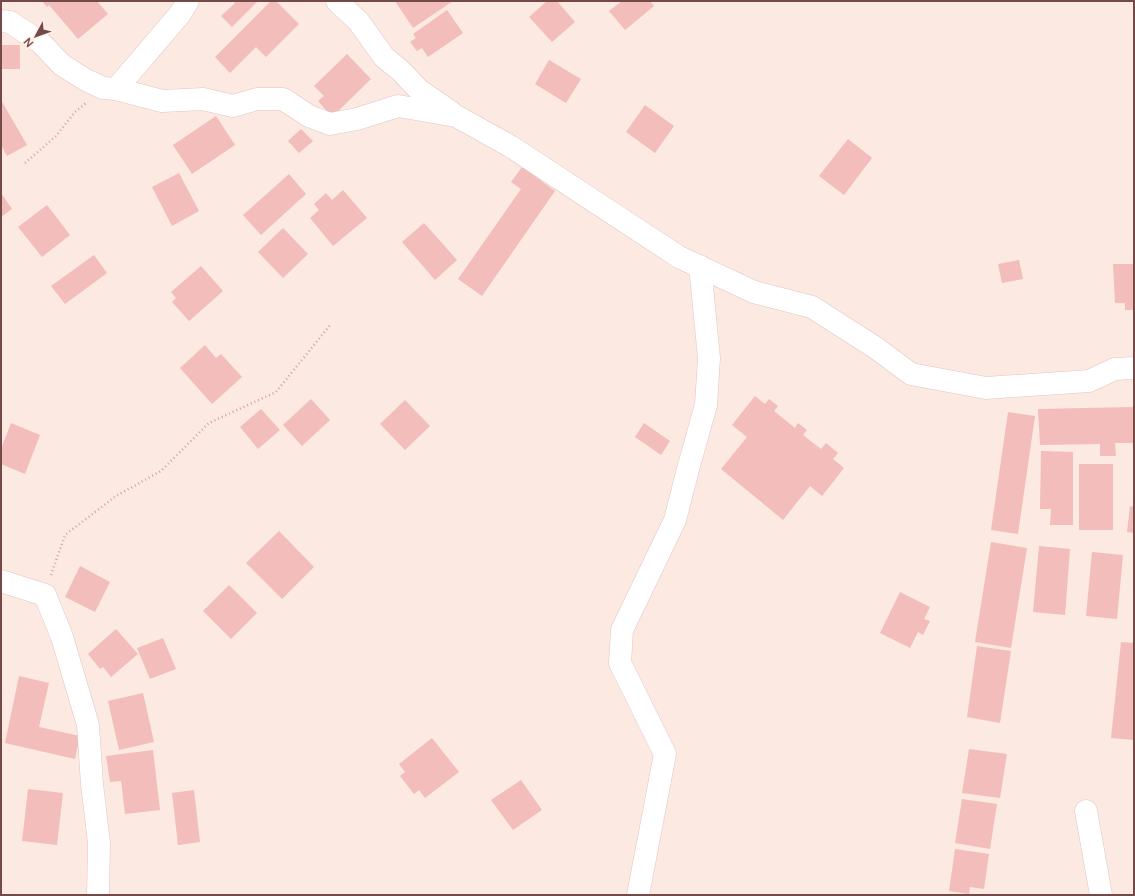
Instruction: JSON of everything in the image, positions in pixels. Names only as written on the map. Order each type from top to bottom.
[{"type":"street","points":[[109,88],[180,14],[188,1]]},
{"type":"street","points":[[337,1],[359,22],[384,57],[420,90],[456,116],[510,146],[679,256],[754,292],[812,307],[876,348],[911,374],[986,388],[1088,381],[1115,369],[1134,368]]},
{"type":"street","points":[[1,21],[10,22],[40,42],[62,65],[86,80],[109,88],[162,101],[203,99],[233,106],[257,99],[283,98],[309,116],[330,124],[357,119],[398,106],[456,116]]},
{"type":"street","points":[[638,895],[665,754],[620,663],[622,630],[676,520],[688,469],[706,405],[709,358],[700,266]]},
{"type":"street","points":[[1,581],[45,595],[62,637],[88,725],[92,784],[99,843],[98,895]]},
{"type":"street","points":[[1086,811],[1101,895]]},
{"type":"path","points":[[25,163],[56,136],[75,112],[109,88]]},
{"type":"path","points":[[45,595],[65,535],[116,496],[161,471],[208,423],[276,392],[330,324]]},
{"type":"building","points":[[42,1],[97,1],[108,14],[78,39],[49,5],[47,7]]},
{"type":"building","points":[[233,1],[258,1],[232,27],[221,16],[235,3]]},
{"type":"building","points":[[271,1],[276,1],[299,24],[266,57],[256,47],[230,73],[215,57]]},
{"type":"building","points":[[395,1],[453,1],[413,28]]},
{"type":"building","points":[[547,1],[557,1],[575,22],[552,42],[529,17]]},
{"type":"building","points":[[622,1],[650,1],[654,6],[625,30],[609,11]]},
{"type":"building","points":[[447,10],[463,33],[428,57],[422,48],[417,51],[410,42],[416,38],[413,34]]},
{"type":"building","points":[[1,45],[20,45],[20,69],[1,69]]},
{"type":"building","points":[[347,54],[371,79],[332,117],[318,101],[324,96],[314,86]]},
{"type":"building","points":[[549,60],[581,79],[566,103],[535,84]]},
{"type":"building","points":[[1,100],[27,145],[7,156],[1,145]]},
{"type":"building","points":[[645,105],[674,126],[655,153],[626,132]]},
{"type":"building","points":[[216,116],[235,145],[192,174],[173,145]]},
{"type":"building","points":[[301,129],[313,141],[299,153],[288,141]]},
{"type":"building","points":[[848,139],[872,158],[844,195],[819,176]]},
{"type":"building","points":[[522,167],[555,191],[482,296],[458,279],[521,189],[511,182]]},
{"type":"building","points":[[179,173],[199,211],[172,226],[152,187]]},
{"type":"building","points":[[289,174],[306,194],[261,235],[243,215]]},
{"type":"building","points":[[343,190],[367,218],[333,246],[310,218],[319,210],[314,204],[326,193],[332,200]]},
{"type":"building","points":[[1,193],[12,209],[1,217]]},
{"type":"building","points":[[47,205],[70,235],[42,257],[18,227]]},
{"type":"building","points":[[424,223],[457,260],[435,280],[402,242]]},
{"type":"building","points":[[283,228],[308,254],[283,278],[258,252]]},
{"type":"building","points":[[94,255],[107,273],[65,304],[51,286]]},
{"type":"building","points":[[1019,260],[1023,279],[1002,283],[998,264]]},
{"type":"building","points":[[1113,264],[1134,264],[1134,310],[1125,310],[1125,303],[1115,303]]},
{"type":"building","points":[[201,266],[223,291],[189,321],[172,302],[176,298],[171,292]]},
{"type":"building","points":[[205,345],[216,358],[221,354],[242,377],[212,404],[180,368]]},
{"type":"building","points":[[755,396],[765,404],[769,399],[778,406],[774,411],[795,428],[798,423],[807,430],[803,435],[821,449],[826,443],[838,453],[833,459],[844,468],[822,496],[810,486],[783,520],[721,469],[747,437],[732,425]]},
{"type":"building","points":[[311,399],[330,420],[302,446],[283,425]]},
{"type":"building","points":[[405,400],[430,426],[405,450],[380,424]]},
{"type":"building","points":[[1134,407],[1134,443],[1115,443],[1116,456],[1100,456],[1100,444],[1040,445],[1038,409]]},
{"type":"building","points":[[261,409],[280,430],[258,449],[240,427]]},
{"type":"building","points":[[1008,412],[1035,416],[1018,534],[991,530]]},
{"type":"building","points":[[11,423],[40,435],[25,474],[1,464],[1,449]]},
{"type":"building","points":[[644,423],[670,441],[661,455],[635,437]]},
{"type":"building","points":[[1041,451],[1073,452],[1073,525],[1050,525],[1051,509],[1040,509]]},
{"type":"building","points":[[1079,464],[1113,464],[1113,530],[1079,530]]},
{"type":"building","points":[[1130,506],[1134,507],[1134,533],[1127,532]]},
{"type":"building","points":[[279,531],[314,567],[282,599],[246,563]]},
{"type":"building","points":[[991,542],[1027,548],[1011,648],[975,642]]},
{"type":"building","points":[[1039,546],[1070,549],[1065,615],[1033,612]]},
{"type":"building","points":[[1092,552],[1123,555],[1117,619],[1086,616]]},
{"type":"building","points":[[80,566],[110,582],[95,612],[65,597]]},
{"type":"building","points":[[229,585],[257,613],[231,639],[203,611]]},
{"type":"building","points":[[900,592],[930,607],[924,619],[930,621],[923,635],[918,632],[910,648],[880,633]]},
{"type":"building","points":[[116,629],[138,654],[111,677],[103,667],[100,669],[88,654]]},
{"type":"building","points":[[163,638],[176,669],[150,679],[137,648]]},
{"type":"building","points":[[1121,642],[1134,643],[1134,740],[1111,738]]},
{"type":"building","points":[[977,646],[1011,651],[1000,723],[967,717]]},
{"type":"building","points":[[19,676],[49,683],[39,727],[80,736],[75,759],[5,743]]},
{"type":"building","points":[[143,693],[154,742],[119,750],[108,701]]},
{"type":"building","points":[[432,738],[459,772],[425,798],[419,790],[414,794],[400,776],[405,772],[399,764]]},
{"type":"building","points":[[969,749],[1007,754],[1000,798],[962,793]]},
{"type":"building","points":[[153,750],[160,810],[125,814],[121,781],[110,782],[106,756]]},
{"type":"building","points":[[521,780],[542,810],[513,830],[491,800]]},
{"type":"building","points":[[28,789],[63,793],[57,845],[22,841]]},
{"type":"building","points":[[194,790],[200,842],[178,845],[172,793]]},
{"type":"building","points":[[962,799],[997,804],[990,849],[955,843]]},
{"type":"building","points":[[955,849],[989,854],[984,889],[970,887],[969,894],[949,891]]}]
